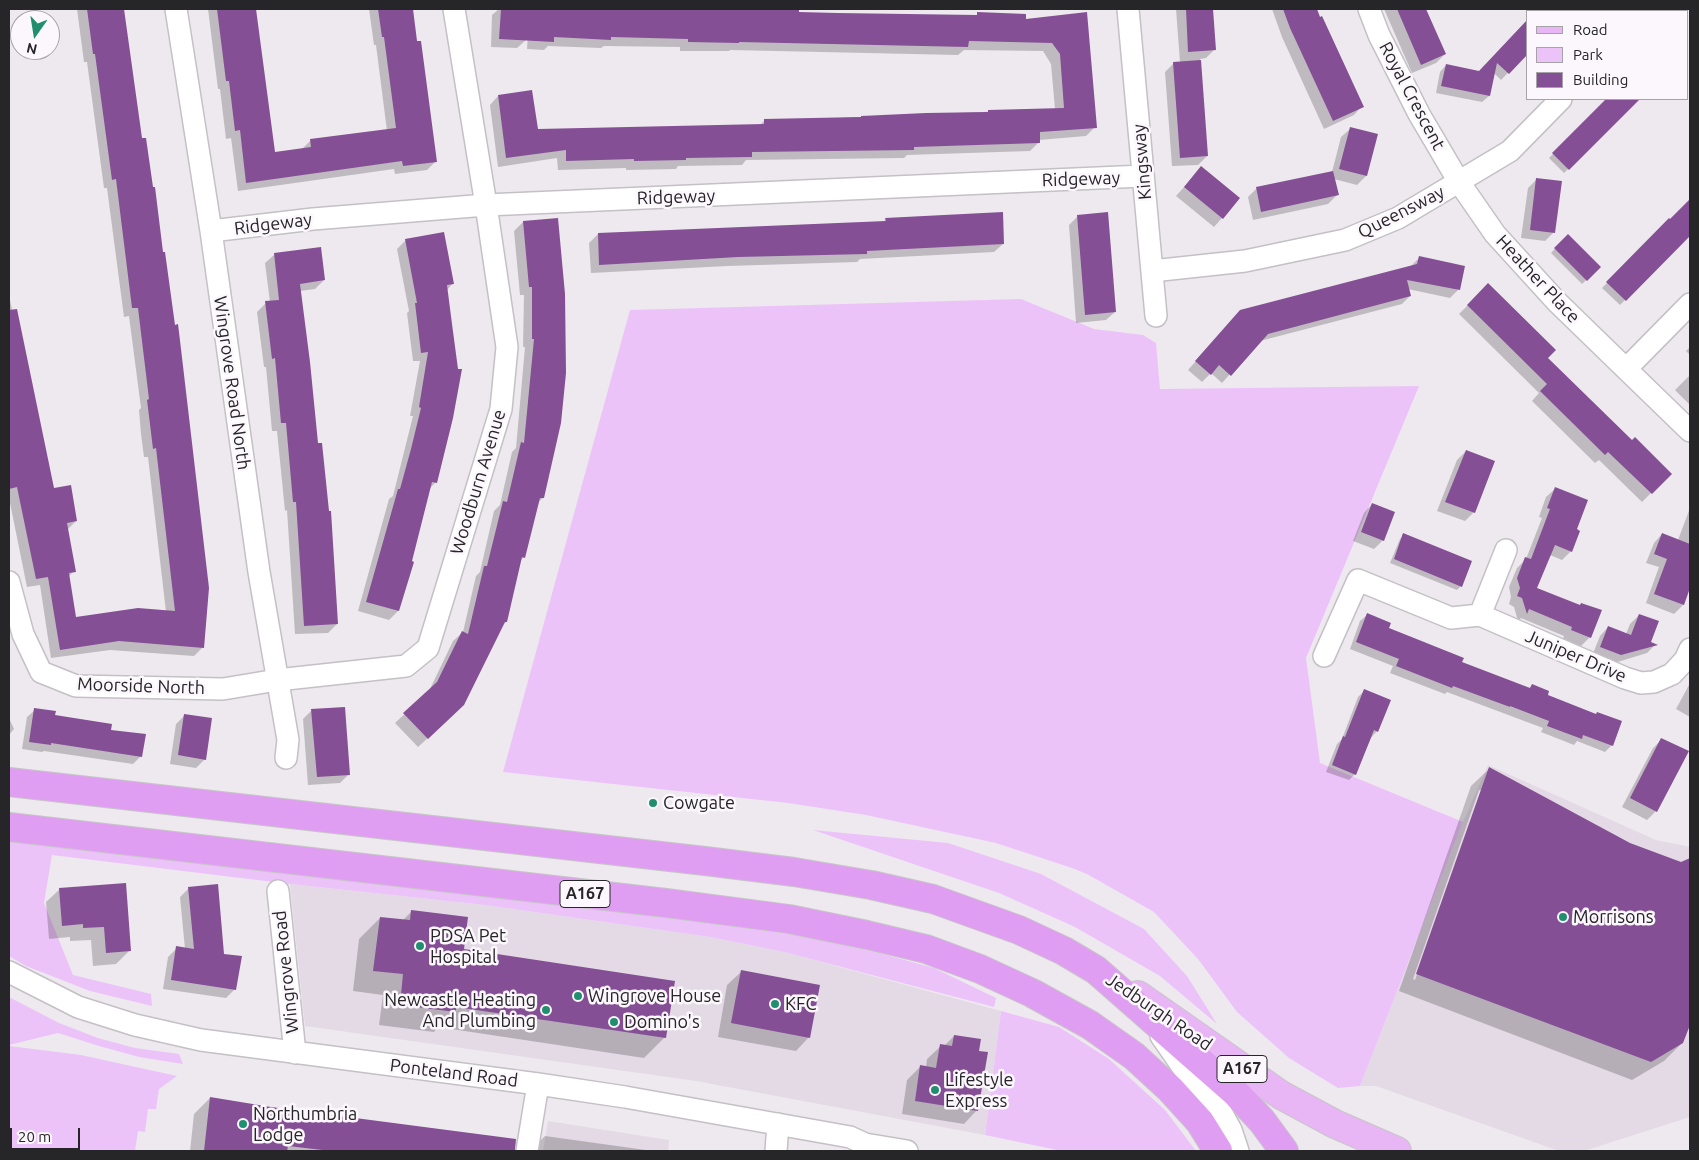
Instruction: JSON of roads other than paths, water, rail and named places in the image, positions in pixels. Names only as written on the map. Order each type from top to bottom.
[{"type":"highway","name":"A167","points":[[9,782],[705,861],[794,872],[871,885],[933,899],[1019,930],[1064,951],[1096,970]]},
{"type":"highway","name":"A167","points":[[9,827],[780,918],[926,949],[980,969],[1032,993],[1098,1030],[1134,1056],[1170,1089],[1200,1122],[1218,1151]]},
{"type":"highway","name":"Jedburgh Road","points":[[1096,970],[1235,1092],[1262,1121],[1284,1151]]},
{"type":"main road","name":"Jedburgh Road","points":[[1096,970],[1152,1004],[1281,1096],[1335,1124],[1397,1151]]},
{"type":"street","name":"Wingrove Road North","points":[[176,9],[211,231],[259,572],[288,740],[286,758]]},
{"type":"street","name":"Woodburn Avenue","points":[[277,680],[406,666],[428,648],[501,409],[507,347],[454,9]]},
{"type":"street","name":"Kingsway","points":[[1128,9],[1156,316]]},
{"type":"street","name":"Royal Crescent","points":[[1369,9],[1379,34],[1419,114],[1459,182]]},
{"type":"street","name":"Queensway","points":[[1152,271],[1245,261],[1345,240],[1398,218],[1510,151],[1560,100]]},
{"type":"street","name":"Ridgeway","points":[[211,231],[313,219],[486,205],[1143,176]]},
{"type":"street","name":"Heather Place","points":[[1459,182],[1495,234],[1557,302],[1690,431]]},
{"type":"street","points":[[1626,369],[1690,304]]},
{"type":"street","points":[[1480,615],[1506,550]]},
{"type":"street","name":"Juniper Drive","points":[[1324,656],[1358,580],[1451,618],[1480,615],[1625,678],[1641,683],[1654,682],[1672,674],[1685,660],[1690,649]]},
{"type":"street","name":"Moorside North","points":[[9,582],[22,634],[41,672],[76,686],[223,689],[277,680]]},
{"type":"street","name":"Wingrove Road","points":[[278,891],[295,1053]]},
{"type":"street","name":"Ponteland Road","points":[[9,972],[78,1007],[135,1025],[201,1040],[626,1097],[850,1137],[865,1144],[907,1151]]},
{"type":"street","points":[[1144,1012],[1184,1069],[1220,1110],[1231,1130],[1238,1151]]},
{"type":"street","points":[[527,1151],[538,1084]]},
{"type":"street","points":[[776,1151],[778,1124]]},
{"type":"place","name":"Cowgate","points":[[653,803]]},
{"type":"place","name":"Morrisons","points":[[1563,917]]},
{"type":"place","name":"PDSA Pet Hospital","points":[[420,946]]},
{"type":"place","name":"Wingrove House","points":[[578,996]]},
{"type":"place","name":"KFC","points":[[775,1004]]},
{"type":"place","name":"Newcastle Heating And Plumbing","points":[[546,1010]]},
{"type":"place","name":"Domino's","points":[[614,1022]]},
{"type":"place","name":"Lifestyle Express","points":[[935,1090]]},
{"type":"place","name":"Northumbria Lodge","points":[[243,1124]]}]
